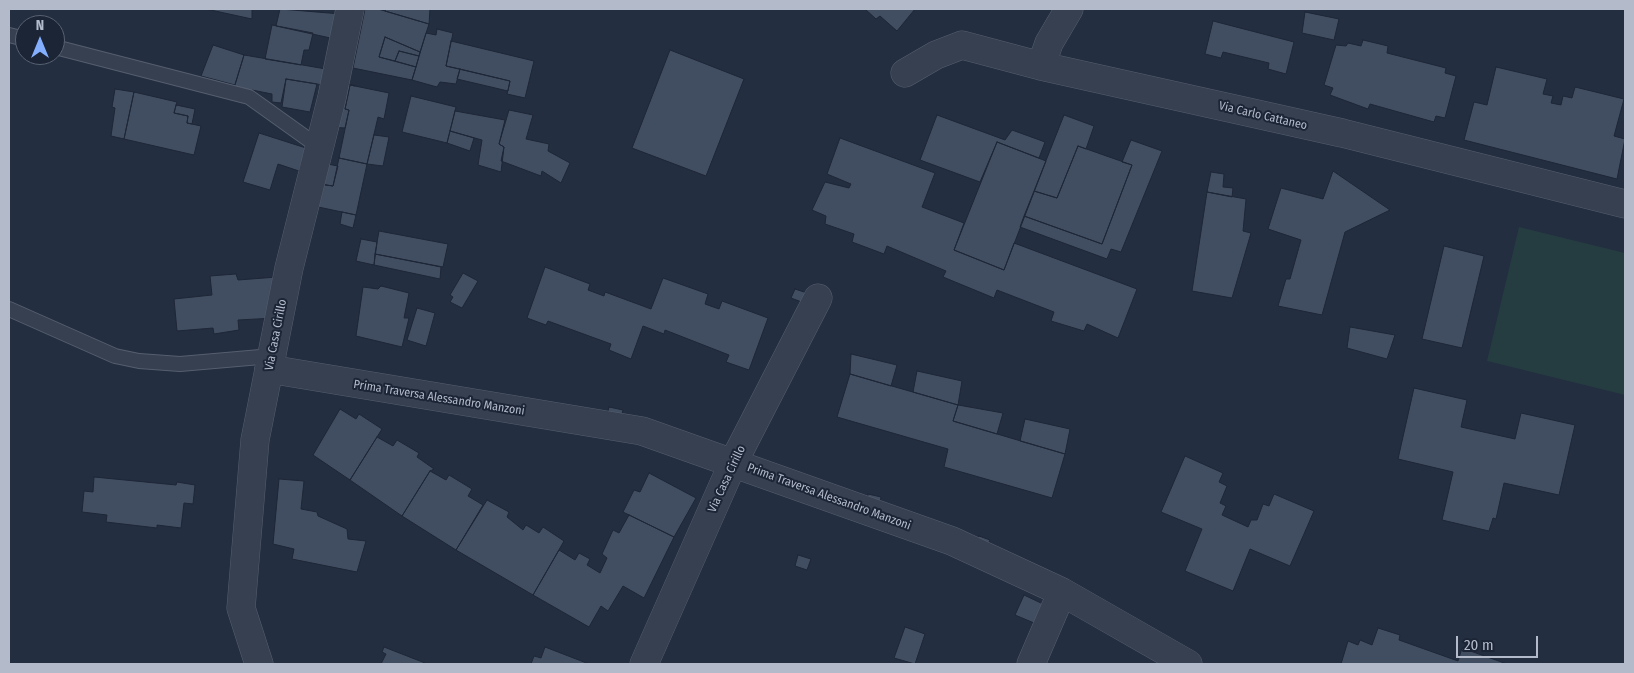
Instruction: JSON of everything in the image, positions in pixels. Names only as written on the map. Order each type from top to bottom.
[{"type":"street","name":"Via Casa Cirillo","points":[[259,664],[241,608],[255,440],[289,268],[350,9]]},
{"type":"street","points":[[1041,66],[1049,43],[1069,9]]},
{"type":"street","name":"Via Carlo Cattaneo","points":[[905,73],[936,54],[962,45],[1041,66],[1342,133],[1625,204]]},
{"type":"street","name":"Via Casa Cirillo","points":[[644,664],[733,463],[818,298]]},
{"type":"street","name":"Prima Traversa Alessandro Manzoni","points":[[271,362],[642,431],[952,541],[1062,592],[1188,664]]},
{"type":"street","points":[[1031,664],[1062,592]]},
{"type":"lane","points":[[65,50],[249,98],[319,147]]},
{"type":"lane","points":[[9,308],[115,356],[139,361],[180,364],[271,362]]},
{"type":"green space","points":[[1519,227],[1625,253],[1625,395],[1487,361]]},
{"type":"building","points":[[206,9],[252,9],[252,19]]},
{"type":"building","points":[[280,9],[341,14],[335,39],[276,26]]},
{"type":"building","points":[[365,9],[378,9],[429,24],[420,52],[385,37],[379,57],[416,67],[412,80],[353,68]]},
{"type":"building","points":[[386,9],[430,9],[429,24],[385,11]]},
{"type":"building","points":[[865,9],[915,9],[897,31],[880,16],[876,19]]},
{"type":"building","points":[[1305,12],[1339,19],[1334,40],[1302,33]]},
{"type":"building","points":[[1213,21],[1294,42],[1286,74],[1268,69],[1269,63],[1223,52],[1221,58],[1205,54]]},
{"type":"building","points":[[272,25],[313,33],[309,50],[304,50],[301,65],[265,59]]},
{"type":"building","points":[[437,29],[453,33],[446,66],[460,69],[456,84],[440,82],[437,87],[412,80],[426,33],[436,35]]},
{"type":"building","points":[[385,37],[420,52],[419,56],[399,51],[395,61],[379,57]]},
{"type":"building","points":[[1363,40],[1388,46],[1387,53],[1446,68],[1445,73],[1456,76],[1445,118],[1436,116],[1434,122],[1370,104],[1368,109],[1330,95],[1333,88],[1324,85],[1336,45],[1346,46],[1348,43],[1361,46]]},
{"type":"building","points":[[451,41],[534,61],[525,98],[507,94],[510,81],[446,66]]},
{"type":"building","points":[[213,45],[244,55],[235,85],[201,76]]},
{"type":"building","points":[[670,50],[744,79],[706,176],[632,148]]},
{"type":"building","points":[[399,51],[419,56],[416,67],[395,61]]},
{"type":"building","points":[[244,55],[326,69],[323,85],[286,79],[281,103],[272,102],[272,94],[252,90],[251,97],[233,91]]},
{"type":"building","points":[[1496,67],[1547,79],[1543,94],[1553,96],[1551,103],[1561,105],[1563,96],[1572,98],[1575,87],[1624,99],[1614,136],[1625,139],[1617,179],[1464,140],[1474,102],[1487,105]]},
{"type":"building","points":[[460,69],[510,81],[508,91],[457,79]]},
{"type":"building","points":[[286,79],[317,84],[310,112],[282,107]]},
{"type":"building","points":[[343,84],[355,85],[350,85],[345,109],[349,110],[345,128],[330,127]]},
{"type":"building","points":[[350,85],[389,93],[384,119],[378,117],[367,164],[339,158],[349,110],[345,109]]},
{"type":"building","points":[[115,89],[134,92],[124,139],[111,136],[115,108],[112,107]]},
{"type":"building","points":[[134,92],[177,102],[174,113],[188,116],[187,123],[201,126],[194,155],[124,139]]},
{"type":"building","points":[[411,96],[456,107],[447,143],[402,132]]},
{"type":"building","points":[[176,105],[195,109],[192,124],[187,123],[188,116],[174,113]]},
{"type":"building","points":[[509,110],[533,115],[526,139],[549,144],[548,151],[570,163],[561,183],[542,171],[541,176],[501,161],[504,147],[499,144]]},
{"type":"building","points":[[455,111],[505,120],[499,144],[504,147],[501,172],[478,165],[482,140],[450,131]]},
{"type":"building","points":[[937,115],[1005,140],[1012,130],[1045,142],[1039,158],[997,142],[980,182],[920,160]]},
{"type":"building","points":[[1064,115],[1094,126],[1086,149],[1078,146],[1057,198],[1034,191]]},
{"type":"building","points":[[450,131],[474,138],[470,151],[447,143]]},
{"type":"building","points":[[259,133],[306,148],[299,171],[278,164],[270,190],[243,182]]},
{"type":"building","points":[[374,135],[389,137],[383,166],[367,164]]},
{"type":"building","points":[[840,138],[935,173],[922,207],[964,223],[954,250],[1004,270],[1014,243],[1137,289],[1118,338],[1087,324],[1084,331],[1051,321],[1054,312],[997,290],[994,298],[943,277],[946,271],[887,246],[884,254],[852,242],[854,234],[825,224],[826,216],[812,210],[825,182],[849,188],[851,184],[827,174]]},
{"type":"building","points":[[1131,140],[1162,151],[1121,252],[1111,249],[1107,259],[1020,227],[1024,216],[1102,244],[1132,165],[1122,162]]},
{"type":"building","points":[[997,142],[1046,161],[1004,270],[954,250]]},
{"type":"building","points":[[1078,146],[1132,165],[1102,244],[1024,216],[1034,191],[1057,198]]},
{"type":"building","points":[[339,158],[367,164],[356,215],[309,205],[315,183],[333,186]]},
{"type":"building","points":[[322,163],[338,166],[333,186],[317,184]]},
{"type":"building","points":[[1333,171],[1390,210],[1345,232],[1322,315],[1278,306],[1286,279],[1290,279],[1301,240],[1268,229],[1281,188],[1323,199]]},
{"type":"building","points":[[1211,172],[1224,174],[1223,187],[1233,188],[1232,197],[1207,192]]},
{"type":"building","points":[[1207,192],[1246,199],[1243,231],[1251,233],[1232,298],[1192,291]]},
{"type":"building","points":[[342,212],[356,215],[353,228],[340,224]]},
{"type":"building","points":[[379,231],[448,244],[443,267],[375,254]]},
{"type":"building","points":[[361,239],[377,242],[374,265],[356,261]]},
{"type":"building","points":[[1444,246],[1484,256],[1462,348],[1422,339]]},
{"type":"building","points":[[375,254],[441,267],[440,279],[374,265]]},
{"type":"building","points":[[545,267],[590,284],[588,290],[604,296],[605,292],[651,309],[663,278],[708,294],[705,304],[719,309],[722,301],[768,318],[749,370],[726,362],[729,355],[665,330],[664,334],[643,326],[631,359],[609,350],[611,344],[548,321],[546,325],[527,318]]},
{"type":"building","points":[[463,273],[478,281],[462,308],[450,302],[453,297],[450,295]]},
{"type":"building","points":[[236,274],[238,280],[277,277],[275,318],[238,320],[239,330],[214,334],[213,328],[177,331],[174,299],[212,295],[210,276]]},
{"type":"building","points":[[381,286],[409,293],[404,318],[409,318],[402,347],[356,336],[363,287],[378,289]]},
{"type":"building","points":[[795,289],[810,294],[807,304],[791,298]]},
{"type":"building","points":[[417,308],[435,313],[426,346],[407,340]]},
{"type":"building","points":[[1350,327],[1395,335],[1387,359],[1347,348]]},
{"type":"building","points":[[851,354],[897,365],[891,386],[850,374]]},
{"type":"building","points":[[917,371],[962,381],[958,405],[913,392]]},
{"type":"building","points":[[850,374],[958,405],[953,421],[1065,454],[1052,498],[944,467],[948,449],[837,417]]},
{"type":"building","points":[[1414,388],[1467,400],[1461,427],[1515,439],[1521,413],[1575,425],[1559,495],[1504,483],[1496,519],[1493,518],[1489,531],[1442,520],[1453,472],[1398,459]]},
{"type":"building","points":[[958,405],[1003,413],[997,434],[953,421]]},
{"type":"building","points":[[609,407],[623,410],[621,418],[607,415]]},
{"type":"building","points":[[340,409],[356,419],[359,414],[382,429],[350,480],[313,455]]},
{"type":"building","points":[[1025,419],[1070,429],[1065,454],[1020,441]]},
{"type":"building","points":[[377,437],[393,446],[397,440],[419,453],[417,457],[434,469],[430,471],[402,516],[350,480]]},
{"type":"building","points":[[1185,456],[1223,473],[1219,482],[1227,486],[1220,503],[1226,506],[1222,515],[1248,527],[1251,520],[1257,520],[1263,504],[1269,506],[1274,494],[1314,511],[1290,566],[1250,549],[1233,591],[1185,571],[1202,529],[1161,512]]},
{"type":"building","points":[[430,471],[446,480],[449,475],[472,489],[468,496],[483,505],[456,550],[402,516]]},
{"type":"building","points":[[649,473],[696,498],[674,537],[623,512],[634,490],[640,492]]},
{"type":"building","points":[[94,477],[176,485],[177,482],[195,485],[193,504],[184,503],[181,528],[157,525],[157,528],[106,522],[107,515],[82,512],[84,491],[93,492]]},
{"type":"building","points":[[279,479],[304,481],[301,509],[317,512],[318,516],[347,529],[348,539],[366,541],[357,572],[292,559],[294,549],[273,544]]},
{"type":"building","points":[[868,494],[881,497],[880,503],[867,501]]},
{"type":"building","points":[[487,500],[509,512],[507,517],[523,530],[526,525],[539,533],[543,527],[564,541],[533,595],[456,550]]},
{"type":"building","points":[[629,515],[674,537],[644,598],[623,586],[608,611],[601,606],[589,627],[533,595],[559,550],[575,560],[579,553],[590,559],[587,565],[600,573],[607,558],[602,554],[613,530],[619,533]]},
{"type":"building","points":[[979,536],[990,540],[987,546],[977,542]]},
{"type":"building","points":[[798,555],[811,559],[807,570],[795,566]]},
{"type":"building","points":[[1024,595],[1043,604],[1034,623],[1015,615]]},
{"type":"building","points":[[905,627],[925,634],[915,664],[894,658]]},
{"type":"building","points":[[1378,628],[1400,635],[1399,640],[1458,661],[1462,648],[1507,664],[1341,664],[1348,641],[1358,645],[1360,640],[1372,645]]},
{"type":"building","points":[[384,647],[425,664],[381,664],[386,654],[382,652]]},
{"type":"building","points":[[545,647],[589,664],[531,664],[534,656],[541,658]]}]
